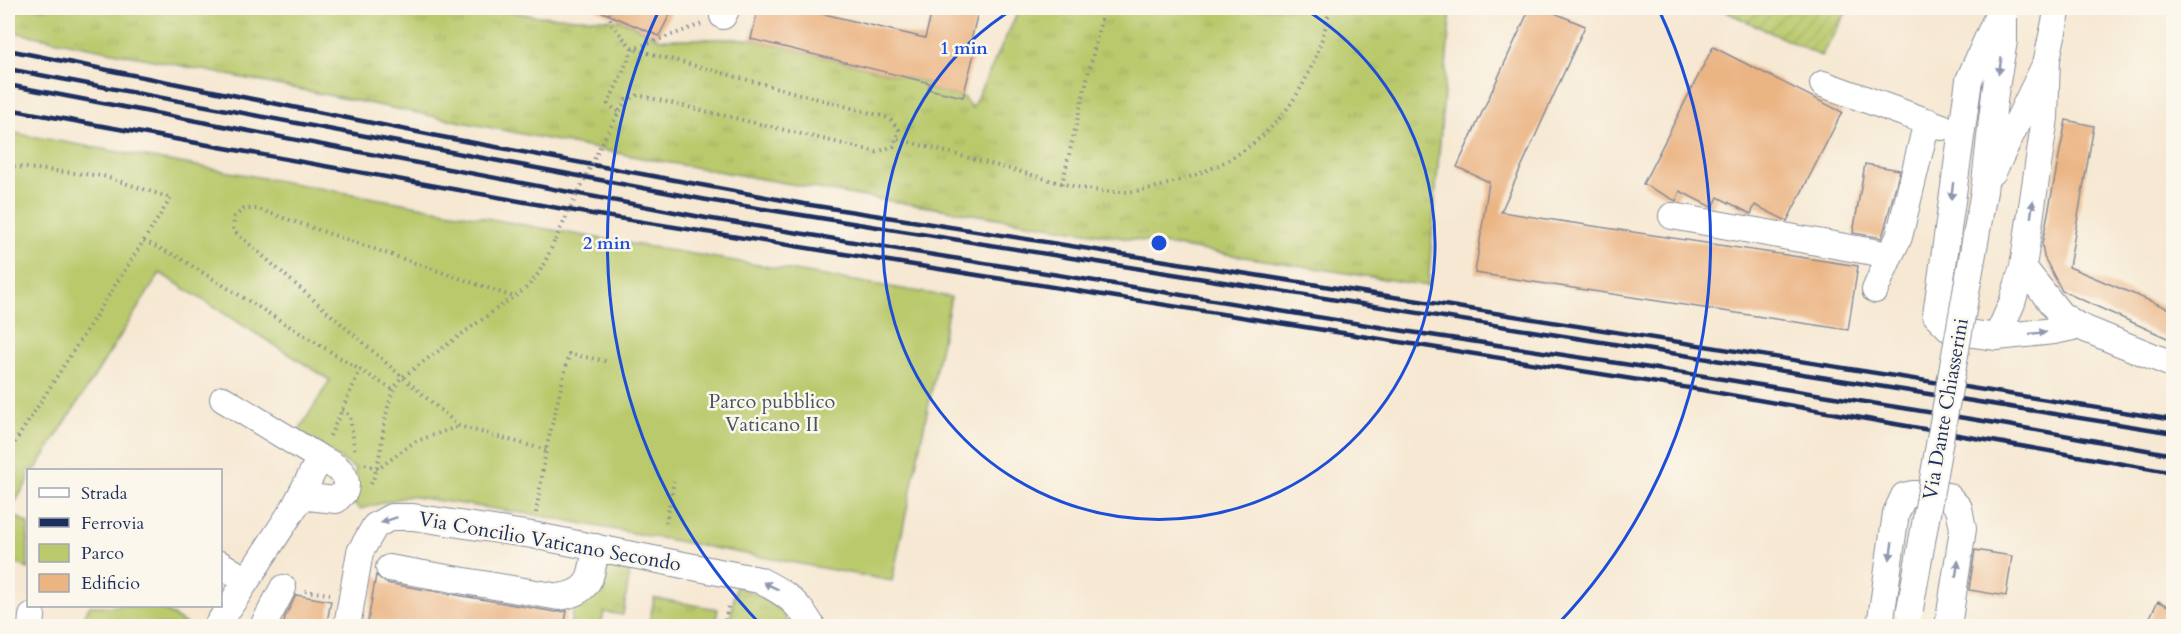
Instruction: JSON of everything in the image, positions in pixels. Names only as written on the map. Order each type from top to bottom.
[{"type":"street","name":"Via Dante Chiasserini","points":[[1908,618],[1984,191],[1995,93],[2004,41],[2003,8]]},
{"type":"street","points":[[2003,8],[1969,80],[1936,315],[1952,331],[1997,337],[2078,326]]},
{"type":"street","points":[[1997,337],[2012,303],[2023,267],[2045,118],[2047,59],[2054,12]]},
{"type":"street","name":"Via Dante Chiasserini","points":[[1984,191],[2047,59]]},
{"type":"street","points":[[1824,84],[1936,124],[1899,237],[1875,290]]},
{"type":"street","points":[[1672,216],[1890,255]]},
{"type":"street","points":[[2023,267],[2060,314],[2078,326],[2174,365]]},
{"type":"street","points":[[223,399],[342,471],[346,478],[345,491],[336,500],[329,502],[308,497],[296,505]]},
{"type":"street","points":[[217,627],[296,505],[320,458]]},
{"type":"street","points":[[1880,627],[1896,513],[1904,496],[1913,494],[1948,496],[1959,508],[1963,530],[1948,627]]},
{"type":"street","name":"Via Concilio Vaticano Secondo","points":[[347,627],[360,552],[375,526],[391,517],[413,517],[596,548],[759,580],[785,593],[802,610],[812,627]]},
{"type":"street","points":[[389,568],[559,597],[574,595],[585,588],[591,577],[596,548]]},
{"type":"street","points":[[222,565],[246,580]]},
{"type":"street","points":[[263,627],[283,588]]},
{"type":"path","points":[[369,489],[378,469],[392,389],[401,378],[530,287],[540,273],[605,137],[626,100],[638,95],[877,152],[894,146],[898,139],[898,130],[889,118],[633,49],[612,25],[608,8]]},
{"type":"path","points":[[1062,184],[1104,8]]},
{"type":"path","points":[[898,139],[1062,184],[1123,192],[1145,189],[1202,173],[1242,154],[1265,136],[1305,83],[1323,41],[1330,8]]},
{"type":"path","points":[[618,112],[608,104],[633,49],[725,12]]},
{"type":"path","points":[[8,166],[103,176],[171,198],[8,453]]},
{"type":"path","points":[[514,297],[258,209],[244,209],[234,218],[233,230],[459,426],[546,450]]},
{"type":"path","points":[[144,241],[176,256],[392,389]]},
{"type":"path","points":[[534,523],[546,450],[569,354],[606,362]]},
{"type":"path","points":[[320,458],[360,370]]},
{"type":"path","points":[[342,410],[350,416],[357,460],[378,469]]},
{"type":"path","points":[[378,469],[414,442],[459,426]]},
{"type":"path","points":[[666,523],[674,481]]},
{"type":"path","points":[[283,588],[335,595]]},
{"type":"path","points":[[724,627],[729,603]]},
{"type":"green space","points":[[8,8],[491,8],[535,16],[621,20],[661,39],[751,39],[930,83],[928,89],[963,97],[972,108],[1020,8],[1451,8],[1428,286],[865,197],[642,158],[8,31]]},
{"type":"green space","points":[[1718,8],[1849,8],[1821,56]]},
{"type":"green space","name":"Parco pubblico Vaticano II","points":[[8,132],[591,237],[951,297],[892,581],[536,515],[409,496],[360,509],[347,498],[356,469],[298,432],[330,380],[160,273],[36,469],[27,469],[27,483],[9,512],[27,523],[27,568],[17,563],[8,579]]},
{"type":"green space","points":[[603,566],[630,571],[623,615],[604,612],[601,626],[570,626],[574,605]]},
{"type":"green space","points":[[736,586],[775,605],[786,618],[789,626],[729,626]]},
{"type":"green space","points":[[654,598],[718,609],[715,626],[649,626]]},
{"type":"green space","points":[[89,607],[160,607],[189,626],[77,626]]},
{"type":"building","points":[[593,8],[673,8],[659,36]]},
{"type":"building","points":[[758,8],[799,8],[925,38],[933,8],[979,8],[968,53],[974,54],[963,97],[928,89],[930,83],[751,39]]},
{"type":"building","points":[[1530,8],[1543,8],[1585,26],[1501,212],[1858,266],[1848,330],[1475,273],[1489,182],[1457,167]]},
{"type":"building","points":[[1713,47],[1842,112],[1787,221],[1755,205],[1751,214],[1718,197],[1713,208],[1680,191],[1676,201],[1643,184]]},
{"type":"building","points":[[2066,120],[2094,126],[2069,267],[2174,311],[2174,341],[2062,291],[2044,257],[2042,244]]},
{"type":"building","points":[[1865,164],[1900,170],[1882,238],[1853,233]]},
{"type":"building","points":[[1975,550],[2012,556],[2006,596],[1969,590]]},
{"type":"building","points":[[376,575],[386,583],[556,612],[567,611],[564,627],[367,627]]},
{"type":"building","points":[[296,595],[331,601],[326,627],[283,627],[285,617]]},
{"type":"building","points":[[2158,601],[2174,609],[2174,627],[2145,627]]},
{"type":"railway","points":[[8,50],[442,137],[804,204],[2174,420]]},
{"type":"railway","points":[[8,69],[707,200],[2174,433]]},
{"type":"railway","points":[[8,85],[706,218],[1404,331],[2008,425],[2174,455]]},
{"type":"railway","points":[[8,109],[586,213],[1702,390],[2174,473]]}]
